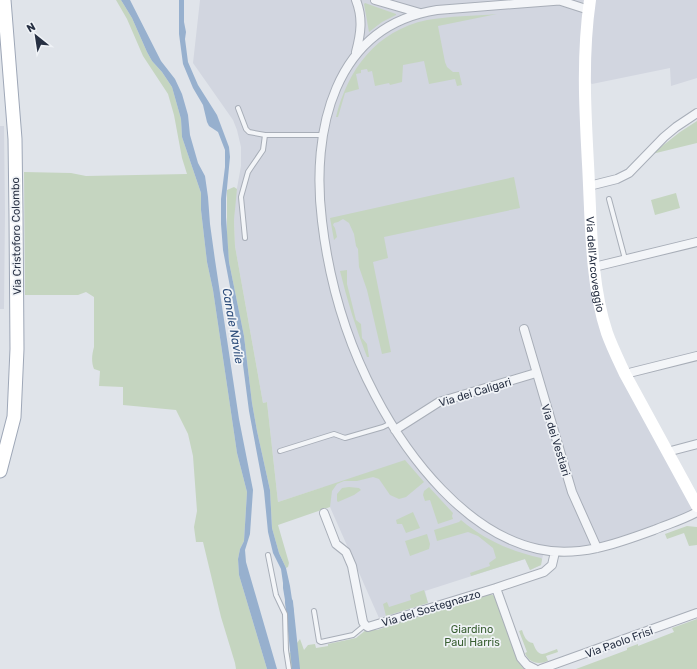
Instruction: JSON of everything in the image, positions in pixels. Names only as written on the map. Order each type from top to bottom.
[{"type":"main road","name":"Via Cristoforo Colombo","points":[[0,468],[4,442],[14,417],[16,392],[15,140],[4,0]]},
{"type":"street","points":[[356,0],[361,22],[361,34],[356,54]]},
{"type":"street","points":[[375,0],[420,13]]},
{"type":"street","points":[[589,5],[563,1],[437,10],[420,13],[384,29],[368,41],[356,54],[344,71],[335,90],[323,135],[320,165],[320,197],[324,234],[334,283],[342,314],[361,365],[393,427],[414,456],[439,486],[458,506],[491,531],[512,541],[537,549],[555,552],[578,551],[597,548],[630,538],[681,520],[697,512]]},
{"type":"street","name":"Via dell'Arcoveggio","points":[[589,5],[584,78],[589,186],[594,267],[604,323],[612,347],[697,506]]},
{"type":"street","points":[[589,186],[617,179],[629,173],[669,132],[697,113]]},
{"type":"street","points":[[594,267],[697,242]]},
{"type":"street","name":"Via dei Vestiari","points":[[524,329],[572,492],[597,548]]},
{"type":"street","points":[[626,374],[697,356]]},
{"type":"street","name":"Via dei Caligari","points":[[393,427],[439,402],[536,373]]},
{"type":"street","points":[[667,452],[697,444]]},
{"type":"street","points":[[324,513],[336,544],[346,552],[352,566],[363,622],[365,625]]},
{"type":"street","name":"Via del Sostegnazzo","points":[[365,625],[368,627],[374,626],[544,572],[552,564],[555,552]]},
{"type":"street","points":[[496,588],[521,658],[527,665],[535,669]]},
{"type":"street","name":"Via Paolo Frisi","points":[[542,669],[697,613]]},
{"type":"lane","points":[[238,108],[246,129],[250,132],[265,135],[323,135]]},
{"type":"lane","points":[[245,238],[241,197],[246,175],[263,150],[265,135]]},
{"type":"lane","points":[[609,200],[626,260]]},
{"type":"lane","points":[[280,451],[334,434],[345,438],[385,426],[393,427]]},
{"type":"lane","points":[[268,555],[276,595],[285,614],[286,650],[289,669]]},
{"type":"lane","points":[[314,611],[320,642],[353,636],[365,625]]},
{"type":"shaded area","points":[[200,0],[697,0],[697,78],[671,86],[670,68],[592,84],[582,76],[597,303],[697,512],[610,545],[544,550],[541,565],[530,570],[525,559],[425,591],[428,603],[379,618],[330,507],[324,487],[278,502],[267,402],[263,403],[235,246],[235,199],[241,166],[241,147],[233,120],[193,63]]},
{"type":"shaded area","points":[[0,126],[4,126],[4,309],[0,309]]},
{"type":"green space","points":[[116,0],[121,0],[132,18],[152,61],[162,72],[172,87],[181,119],[182,137],[201,193],[201,210],[207,262],[213,290],[237,453],[247,492],[244,541],[240,549],[238,559],[239,575],[267,669],[236,669],[221,617],[203,542],[196,542],[194,527],[197,511],[193,456],[188,434],[176,410],[123,405],[123,387],[99,386],[100,371],[94,369],[92,361],[94,347],[94,297],[86,292],[78,295],[25,295],[24,172],[71,173],[86,176],[187,174],[168,94],[143,56],[127,19]]},
{"type":"green space","points":[[365,3],[396,15],[382,22],[369,32]]},
{"type":"green space","points":[[497,14],[438,26],[447,67],[453,72],[459,72],[462,85],[457,86],[455,79],[429,84],[424,61],[403,65],[402,82],[390,85],[389,83],[375,86],[372,71],[368,72],[367,69],[361,70],[361,73],[356,74],[359,89],[345,93],[338,117],[336,117],[348,83],[357,68],[379,43],[393,33],[409,25],[427,20]]},
{"type":"green space","points":[[697,121],[697,143],[652,154],[680,132]]},
{"type":"green space","points":[[514,177],[520,208],[384,237],[388,258],[373,262],[391,352],[382,354],[367,290],[359,267],[358,249],[354,234],[349,223],[343,219],[334,223],[333,225],[337,237],[334,240],[330,218]]},
{"type":"green space","points":[[234,187],[237,189],[234,220],[235,246],[263,403],[267,402],[278,502],[405,460],[424,482],[406,497],[399,499],[390,495],[379,479],[373,477],[357,481],[344,481],[337,484],[332,491],[330,507],[278,525],[289,563],[288,567],[286,568],[279,553],[272,528],[270,490],[257,431],[244,336],[229,262],[227,239],[227,190]]},
{"type":"green space","points":[[676,193],[680,208],[655,215],[651,200]]},
{"type":"green space","points":[[347,270],[347,284],[356,320],[361,324],[362,338],[367,344],[369,357],[367,357],[355,325],[340,271]]},
{"type":"green space","points":[[429,487],[453,513],[453,519],[438,524],[430,500],[425,501],[423,495],[424,491]]},
{"type":"green space","points":[[342,488],[359,488],[361,490],[338,502],[337,494]]},
{"type":"green space","points":[[413,512],[420,528],[406,533],[402,524],[397,524],[396,520]]},
{"type":"green space","points":[[461,520],[498,544],[541,558],[541,565],[530,570],[525,559],[471,576],[470,573],[490,566],[489,563],[496,558],[493,548],[478,536],[468,532],[437,541],[434,530]]},
{"type":"green space","points":[[687,526],[697,527],[697,545],[689,546],[684,533],[667,539],[665,534]]},
{"type":"green space","points":[[427,534],[430,544],[429,549],[410,556],[405,541]]},
{"type":"green space","points":[[424,590],[428,603],[386,616],[383,604],[387,602],[389,607],[411,600],[410,595]]},
{"type":"green space","name":"Giardino Paul Harris","points":[[489,594],[495,597],[518,662],[524,669],[290,669],[288,653],[297,652],[297,643],[300,639],[304,650],[308,645],[315,644],[316,648],[328,646],[328,644],[356,638],[366,630],[377,630]]},
{"type":"green space","points":[[697,619],[697,669],[576,669],[627,650],[627,648],[638,644],[638,646],[674,632],[672,628]]},
{"type":"green space","points":[[522,630],[526,638],[533,643],[537,651],[540,653],[545,654],[557,649],[558,652],[546,656],[548,661],[537,663],[531,661],[525,653],[527,652],[519,631]]},
{"type":"water","points":[[121,0],[130,0],[161,61],[175,79],[182,94],[188,115],[190,135],[198,163],[205,176],[215,260],[239,419],[253,490],[250,534],[245,550],[246,562],[277,669],[267,669],[239,575],[238,559],[240,549],[244,541],[247,492],[237,453],[213,290],[207,262],[201,210],[201,193],[182,137],[181,119],[172,87],[162,72],[152,61],[132,18]]},
{"type":"water","points":[[179,0],[184,0],[185,39],[188,62],[198,85],[217,115],[229,147],[230,157],[226,198],[226,217],[229,262],[244,336],[257,431],[270,490],[272,528],[279,553],[286,568],[294,613],[287,612],[281,569],[273,553],[268,532],[264,491],[249,411],[239,334],[223,250],[221,199],[225,167],[225,150],[218,132],[209,126],[207,122],[203,105],[193,88],[183,64],[179,34]]},
{"type":"waterway","name":"Canale Navile","points":[[289,602],[296,669]]}]
